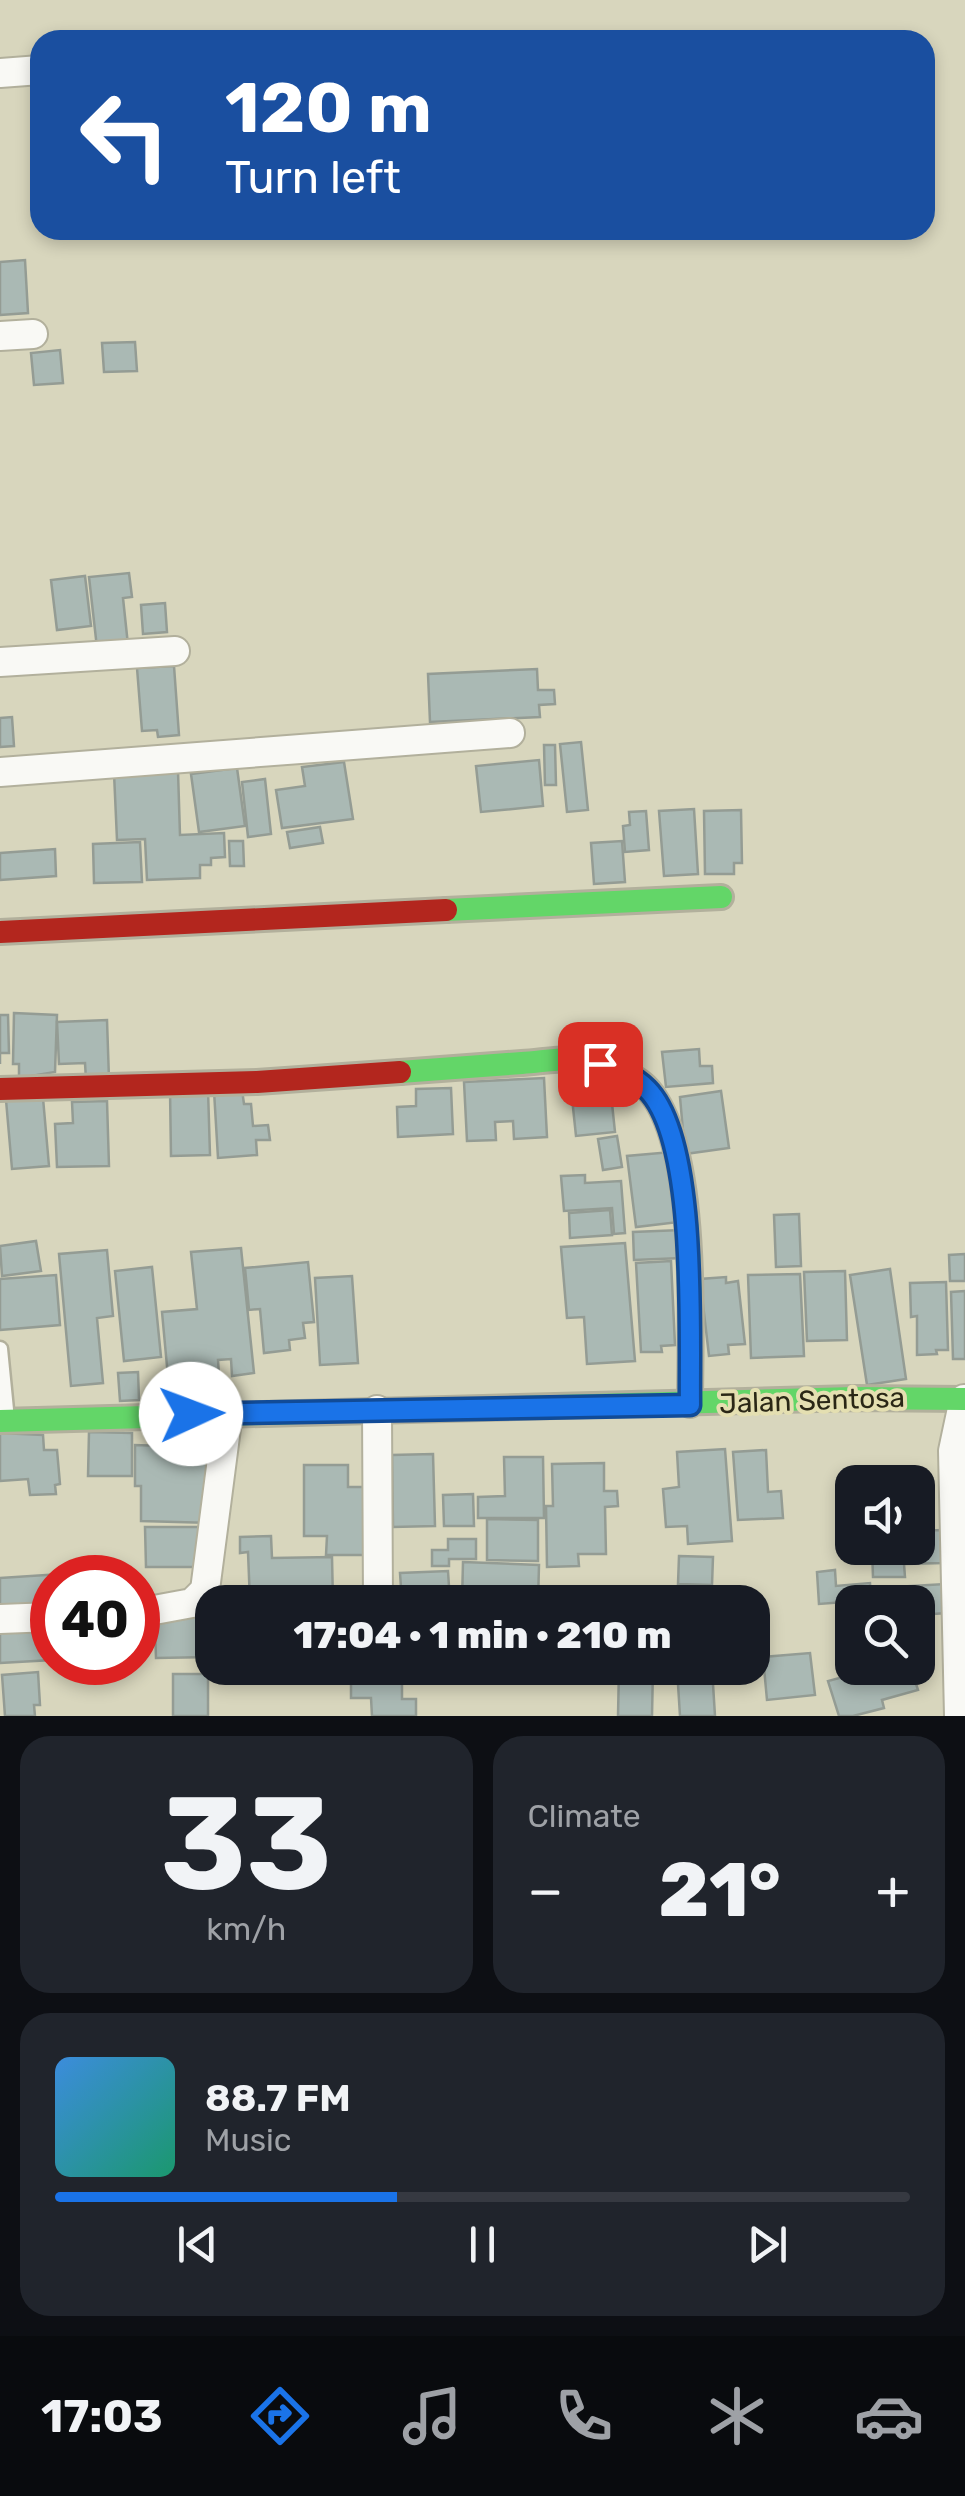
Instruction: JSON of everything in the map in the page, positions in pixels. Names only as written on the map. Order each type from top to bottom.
[{"type":"street","points":[[0,74],[30,71]]},
{"type":"street","points":[[0,336],[33,334]]},
{"type":"street","points":[[0,662],[175,651]]},
{"type":"street","points":[[0,772],[510,733]]},
{"type":"street","points":[[0,932],[721,896]]},
{"type":"street","points":[[0,1089],[238,1082],[578,1059],[620,1070],[648,1089],[662,1112],[680,1166],[688,1273],[690,1405]]},
{"type":"street","name":"Jalan Sentosa","points":[[4,1420],[690,1405],[914,1396],[964,1399]]},
{"type":"street","points":[[959,1716],[953,1451],[964,1399]]},
{"type":"street","points":[[377,1410],[378,1585]]},
{"type":"street","points":[[160,1609],[192,1604],[205,1590],[228,1413]]},
{"type":"street","points":[[0,1619],[30,1618]]},
{"type":"lane","points":[[0,1350],[4,1420]]},
{"type":"building","points":[[25,260],[28,313],[0,315],[0,262]]},
{"type":"building","points":[[135,342],[137,371],[104,372],[102,343]]},
{"type":"building","points":[[60,350],[63,383],[34,385],[31,353]]},
{"type":"building","points":[[129,573],[132,597],[123,598],[128,645],[97,648],[89,577]]},
{"type":"building","points":[[85,576],[91,626],[57,630],[51,580]]},
{"type":"building","points":[[165,603],[167,632],[143,634],[141,605]]},
{"type":"building","points":[[174,666],[179,735],[158,737],[157,730],[142,731],[137,668]]},
{"type":"building","points":[[537,669],[538,690],[554,690],[555,704],[539,705],[540,717],[430,722],[428,674]]},
{"type":"building","points":[[12,717],[14,746],[0,747],[0,718]]},
{"type":"building","points":[[581,742],[588,810],[567,812],[560,744]]},
{"type":"building","points":[[544,745],[555,745],[556,785],[545,785]]},
{"type":"building","points":[[539,760],[543,806],[481,812],[476,766]]},
{"type":"building","points":[[344,762],[353,819],[282,828],[276,790],[305,786],[302,767]]},
{"type":"building","points":[[237,768],[245,826],[199,832],[191,774]]},
{"type":"building","points":[[178,771],[180,835],[224,833],[225,857],[211,858],[211,865],[200,865],[200,878],[147,880],[145,839],[117,840],[114,773]]},
{"type":"building","points":[[265,779],[271,834],[248,837],[242,782]]},
{"type":"building","points":[[694,809],[698,874],[664,876],[659,811]]},
{"type":"building","points":[[741,810],[742,863],[734,863],[734,874],[705,874],[704,811]]},
{"type":"building","points":[[646,811],[649,850],[625,852],[623,826],[630,825],[629,812]]},
{"type":"building","points":[[320,827],[323,843],[290,848],[287,832]]},
{"type":"building","points":[[229,841],[243,841],[244,866],[230,866]]},
{"type":"building","points":[[622,841],[625,882],[594,884],[591,843]]},
{"type":"building","points":[[140,842],[142,882],[94,883],[93,844]]},
{"type":"building","points":[[55,849],[56,876],[0,880],[0,853]]},
{"type":"building","points":[[14,1013],[57,1015],[55,1072],[19,1078],[19,1064],[13,1064]]},
{"type":"building","points":[[0,1015],[8,1015],[9,1053],[0,1053]]},
{"type":"building","points":[[107,1020],[109,1079],[86,1080],[85,1063],[59,1064],[57,1022]]},
{"type":"building","points":[[699,1049],[700,1066],[712,1066],[713,1083],[666,1087],[662,1052]]},
{"type":"building","points":[[544,1078],[547,1137],[514,1139],[513,1121],[495,1122],[496,1140],[467,1141],[464,1082]]},
{"type":"building","points":[[451,1088],[453,1134],[398,1137],[397,1107],[416,1106],[416,1089]]},
{"type":"building","points":[[208,1089],[210,1155],[171,1156],[170,1090]]},
{"type":"building","points":[[242,1090],[244,1104],[251,1104],[253,1126],[268,1125],[270,1140],[256,1140],[257,1155],[218,1158],[214,1091]]},
{"type":"building","points":[[721,1091],[729,1148],[685,1154],[680,1097]]},
{"type":"building","points":[[611,1094],[615,1132],[576,1136],[572,1098]]},
{"type":"building","points":[[43,1098],[49,1166],[12,1169],[6,1100]]},
{"type":"building","points":[[107,1101],[109,1166],[57,1167],[55,1124],[73,1123],[72,1102]]},
{"type":"building","points":[[617,1136],[622,1167],[603,1170],[598,1139]]},
{"type":"building","points":[[671,1152],[679,1222],[636,1227],[627,1156]]},
{"type":"building","points":[[585,1175],[585,1183],[621,1181],[625,1233],[614,1234],[612,1208],[564,1211],[561,1176]]},
{"type":"building","points":[[610,1210],[612,1235],[570,1238],[569,1213]]},
{"type":"building","points":[[799,1214],[801,1266],[776,1267],[774,1215]]},
{"type":"building","points":[[681,1230],[682,1258],[634,1260],[633,1232]]},
{"type":"building","points":[[36,1241],[41,1271],[2,1276],[0,1246]]},
{"type":"building","points":[[625,1243],[635,1361],[587,1364],[584,1317],[567,1318],[561,1247]]},
{"type":"building","points":[[241,1248],[254,1373],[232,1376],[231,1359],[218,1360],[219,1375],[199,1377],[201,1396],[185,1397],[184,1387],[169,1388],[162,1312],[197,1309],[191,1252]]},
{"type":"building","points":[[107,1250],[113,1316],[97,1318],[103,1383],[71,1386],[59,1254]]},
{"type":"building","points":[[965,1254],[965,1281],[950,1281],[949,1255]]},
{"type":"building","points":[[671,1261],[675,1345],[661,1346],[662,1352],[641,1352],[636,1263]]},
{"type":"building","points":[[308,1262],[314,1322],[303,1323],[305,1338],[289,1340],[290,1350],[264,1353],[260,1309],[249,1310],[245,1268]]},
{"type":"building","points":[[152,1267],[161,1357],[124,1361],[115,1271]]},
{"type":"building","points":[[890,1269],[906,1379],[867,1385],[850,1275]]},
{"type":"building","points":[[845,1271],[847,1340],[807,1341],[804,1272]]},
{"type":"building","points":[[800,1274],[804,1356],[751,1358],[748,1275]]},
{"type":"building","points":[[56,1275],[60,1325],[0,1330],[0,1279]]},
{"type":"building","points":[[352,1276],[358,1363],[320,1365],[315,1278]]},
{"type":"building","points":[[726,1277],[726,1283],[738,1281],[745,1344],[728,1345],[729,1354],[709,1356],[700,1279]]},
{"type":"building","points":[[946,1282],[948,1350],[917,1355],[917,1316],[911,1317],[910,1283]]},
{"type":"building","points":[[965,1291],[965,1359],[953,1359],[951,1292]]},
{"type":"building","points":[[138,1372],[139,1400],[120,1401],[118,1373]]},
{"type":"building","points":[[165,1429],[213,1430],[212,1523],[141,1521],[141,1486],[135,1486],[135,1445],[164,1446]]},
{"type":"building","points":[[89,1432],[132,1433],[132,1476],[88,1476]]},
{"type":"building","points":[[0,1433],[43,1435],[44,1450],[57,1450],[60,1484],[55,1485],[56,1494],[30,1495],[28,1479],[0,1481]]},
{"type":"building","points":[[725,1449],[732,1541],[688,1544],[687,1526],[666,1527],[663,1489],[679,1487],[677,1452]]},
{"type":"building","points":[[766,1450],[768,1492],[781,1491],[783,1518],[738,1520],[733,1452]]},
{"type":"building","points":[[433,1454],[435,1526],[393,1527],[392,1455]]},
{"type":"building","points":[[504,1457],[543,1457],[544,1518],[478,1518],[478,1497],[505,1496]]},
{"type":"building","points":[[604,1463],[604,1491],[617,1491],[618,1506],[605,1507],[606,1554],[578,1554],[579,1566],[547,1567],[546,1506],[553,1506],[552,1464]]},
{"type":"building","points":[[304,1465],[348,1465],[348,1487],[370,1487],[370,1555],[326,1555],[327,1536],[304,1536]]},
{"type":"building","points":[[473,1494],[474,1526],[444,1526],[443,1495]]},
{"type":"building","points":[[487,1519],[538,1520],[538,1561],[487,1560]]},
{"type":"building","points":[[145,1527],[199,1527],[199,1567],[160,1567],[160,1555],[146,1555]]},
{"type":"building","points":[[935,1530],[942,1530],[943,1563],[935,1563]]},
{"type":"building","points":[[271,1536],[272,1558],[332,1557],[333,1585],[249,1585],[248,1552],[240,1553],[240,1537]]},
{"type":"building","points":[[448,1539],[476,1539],[476,1559],[449,1559],[449,1566],[432,1566],[432,1550],[448,1550]]},
{"type":"building","points":[[679,1556],[713,1557],[712,1585],[678,1584]]},
{"type":"building","points":[[463,1562],[539,1565],[538,1585],[462,1585]]},
{"type":"building","points":[[873,1565],[904,1565],[905,1577],[873,1577]]},
{"type":"building","points":[[835,1570],[835,1603],[819,1604],[817,1572]]},
{"type":"building","points":[[448,1571],[449,1585],[401,1585],[400,1573]]},
{"type":"building","points":[[30,1576],[30,1614],[0,1616],[0,1578]]},
{"type":"building","points":[[945,1584],[947,1613],[935,1614],[935,1585],[928,1585]]},
{"type":"building","points":[[195,1613],[195,1657],[160,1658],[160,1614]]},
{"type":"building","points":[[30,1623],[30,1661],[0,1663],[0,1625]]},
{"type":"building","points":[[810,1653],[815,1695],[767,1700],[770,1656]]},
{"type":"building","points":[[30,1673],[30,1685],[39,1685],[40,1705],[34,1705],[35,1716],[5,1716],[2,1675]]},
{"type":"building","points":[[173,1674],[195,1674],[195,1685],[208,1685],[208,1716],[173,1716]]},
{"type":"building","points":[[835,1679],[835,1685],[916,1685],[918,1690],[882,1700],[884,1708],[839,1716],[828,1681]]},
{"type":"building","points":[[351,1685],[402,1685],[402,1699],[416,1699],[416,1716],[372,1716],[371,1698],[351,1698]]},
{"type":"building","points":[[619,1685],[653,1685],[652,1716],[618,1716]]},
{"type":"building","points":[[678,1685],[713,1685],[715,1716],[680,1716]]},
{"type":"traffic: fast","points":[[446,910],[721,897]]},
{"type":"traffic: fast","points":[[400,1072],[575,1059],[616,1069],[645,1086],[663,1112],[683,1191],[690,1285],[690,1405]]},
{"type":"traffic: fast","points":[[0,1421],[854,1398],[965,1399]]},
{"type":"traffic: jam","points":[[0,932],[446,910]]},
{"type":"traffic: jam","points":[[0,1089],[257,1082],[400,1072]]},
{"type":"route","points":[[191,1414],[690,1405],[688,1273],[680,1166],[662,1112],[648,1089],[620,1070],[600,1064]]}]
